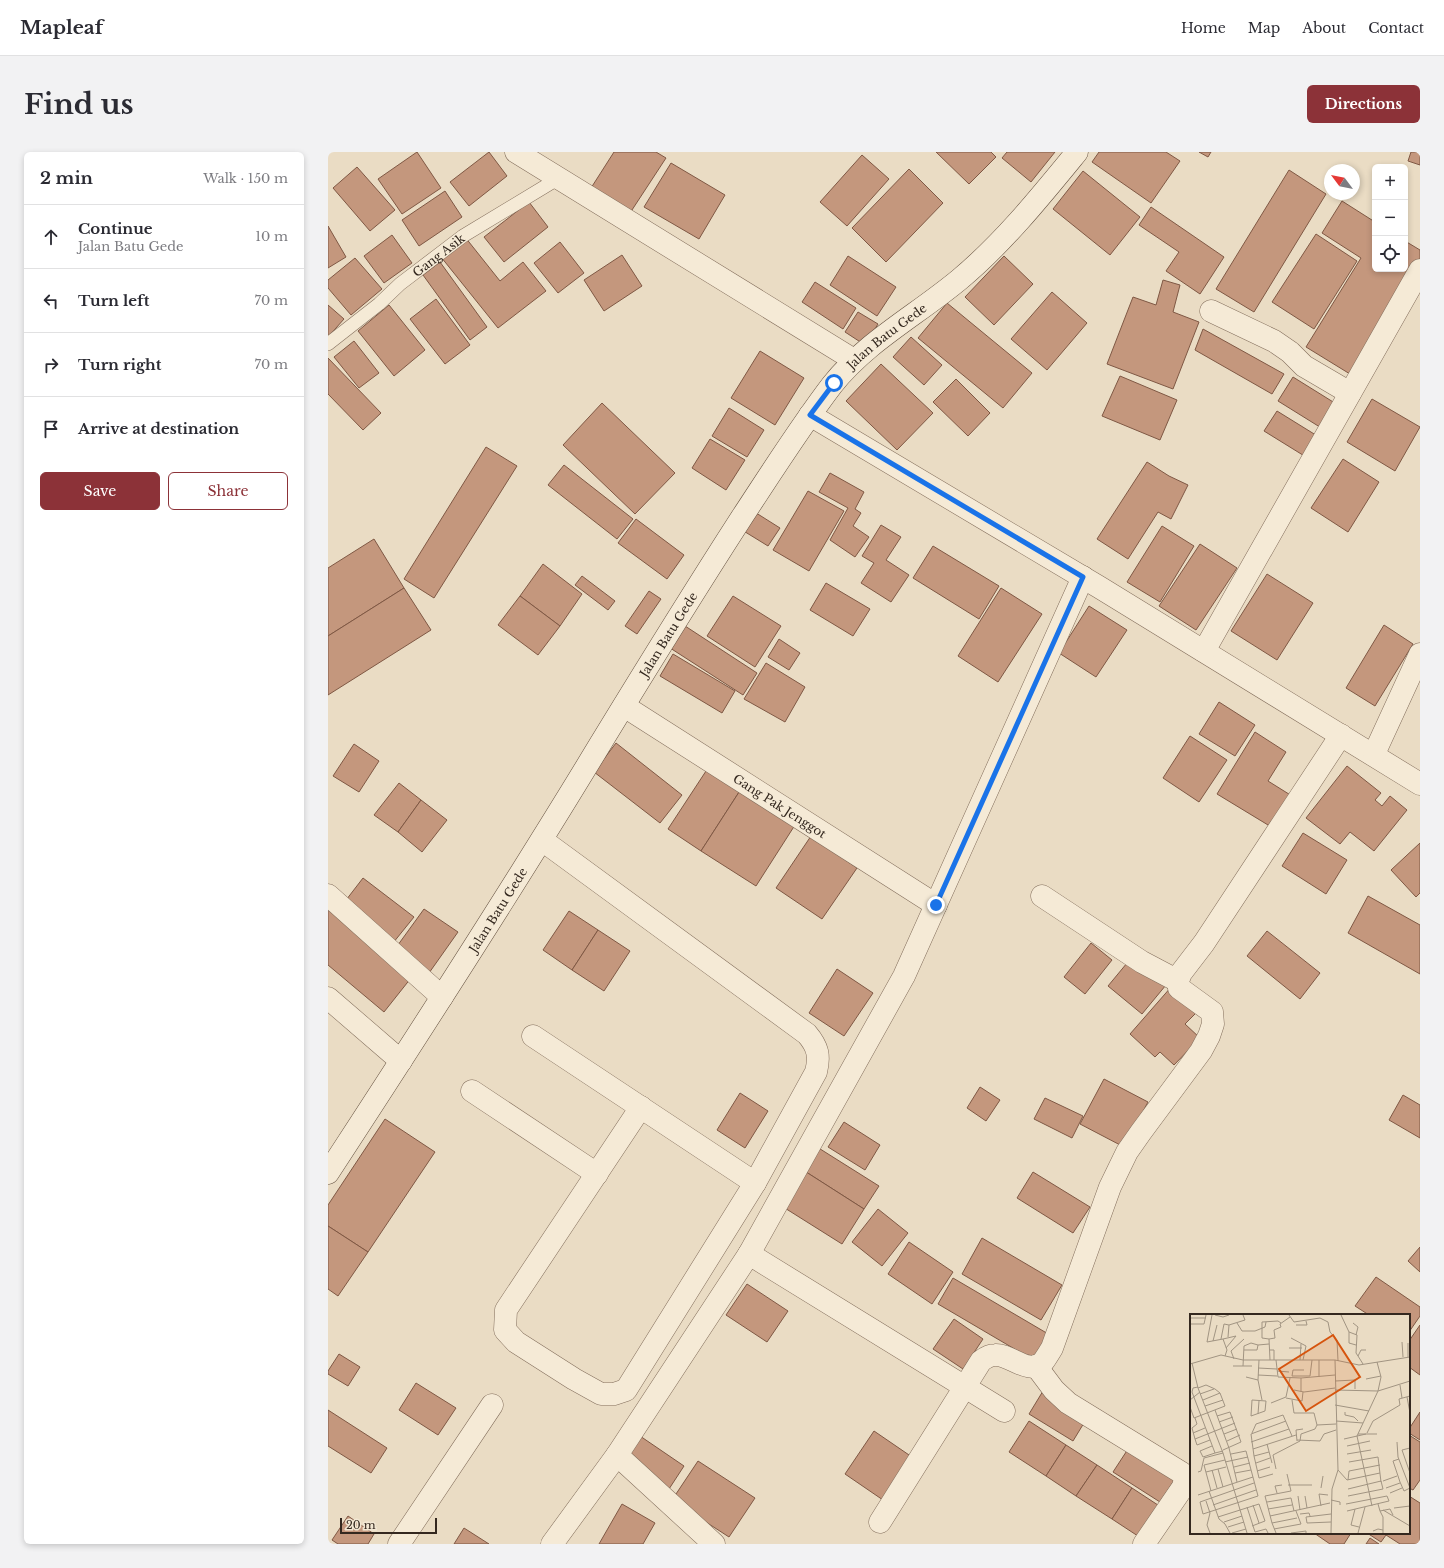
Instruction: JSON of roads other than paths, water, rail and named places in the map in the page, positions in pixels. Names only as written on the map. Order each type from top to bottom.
[{"type":"street","points":[[516,152],[854,360]]},
{"type":"street","name":"Jalan Batu Gede","points":[[328,1173],[542,840],[710,566],[810,415],[834,383],[854,360],[875,342],[959,280],[989,253],[1019,221],[1077,152]]},
{"type":"street","points":[[1204,651],[1420,270]]},
{"type":"street","points":[[1211,311],[1274,341],[1290,352],[1304,366],[1350,393]]},
{"type":"street","points":[[810,415],[1083,577],[1374,754],[1420,784]]},
{"type":"street","points":[[552,1544],[617,1455],[749,1254],[904,976],[1083,577]]},
{"type":"street","points":[[1374,754],[1420,654]]},
{"type":"street","name":"Gang Pak Jenggot","points":[[624,706],[936,905]]},
{"type":"street","points":[[880,1522],[975,1368],[981,1361],[993,1355],[1001,1355],[1030,1367],[1036,1366],[1042,1362],[1052,1348],[1110,1186],[1127,1152],[1201,1051],[1209,1036],[1213,1024],[1212,1012],[1179,988],[1178,981],[1181,973],[1204,943],[1341,735]]},
{"type":"street","points":[[542,840],[807,1034],[815,1043],[819,1056],[816,1072],[755,1183],[626,1390],[614,1394],[601,1394],[574,1379],[516,1342],[505,1330],[504,1320],[506,1310],[513,1297],[641,1107]]},
{"type":"street","points":[[328,895],[442,997]]},
{"type":"street","points":[[1042,896],[1142,962],[1178,981]]},
{"type":"street","points":[[328,998],[401,1061]]},
{"type":"street","points":[[533,1036],[755,1183]]},
{"type":"street","points":[[472,1091],[597,1174]]},
{"type":"street","points":[[749,1254],[1004,1411]]},
{"type":"street","points":[[1036,1366],[1054,1390],[1068,1403],[1182,1473],[1185,1480],[1183,1487],[1144,1544]]},
{"type":"street","points":[[399,1544],[492,1405]]},
{"type":"street","points":[[617,1455],[714,1544]]},
{"type":"lane","name":"Gang Asik","points":[[328,344],[379,304],[400,284],[463,236],[559,178]]}]
